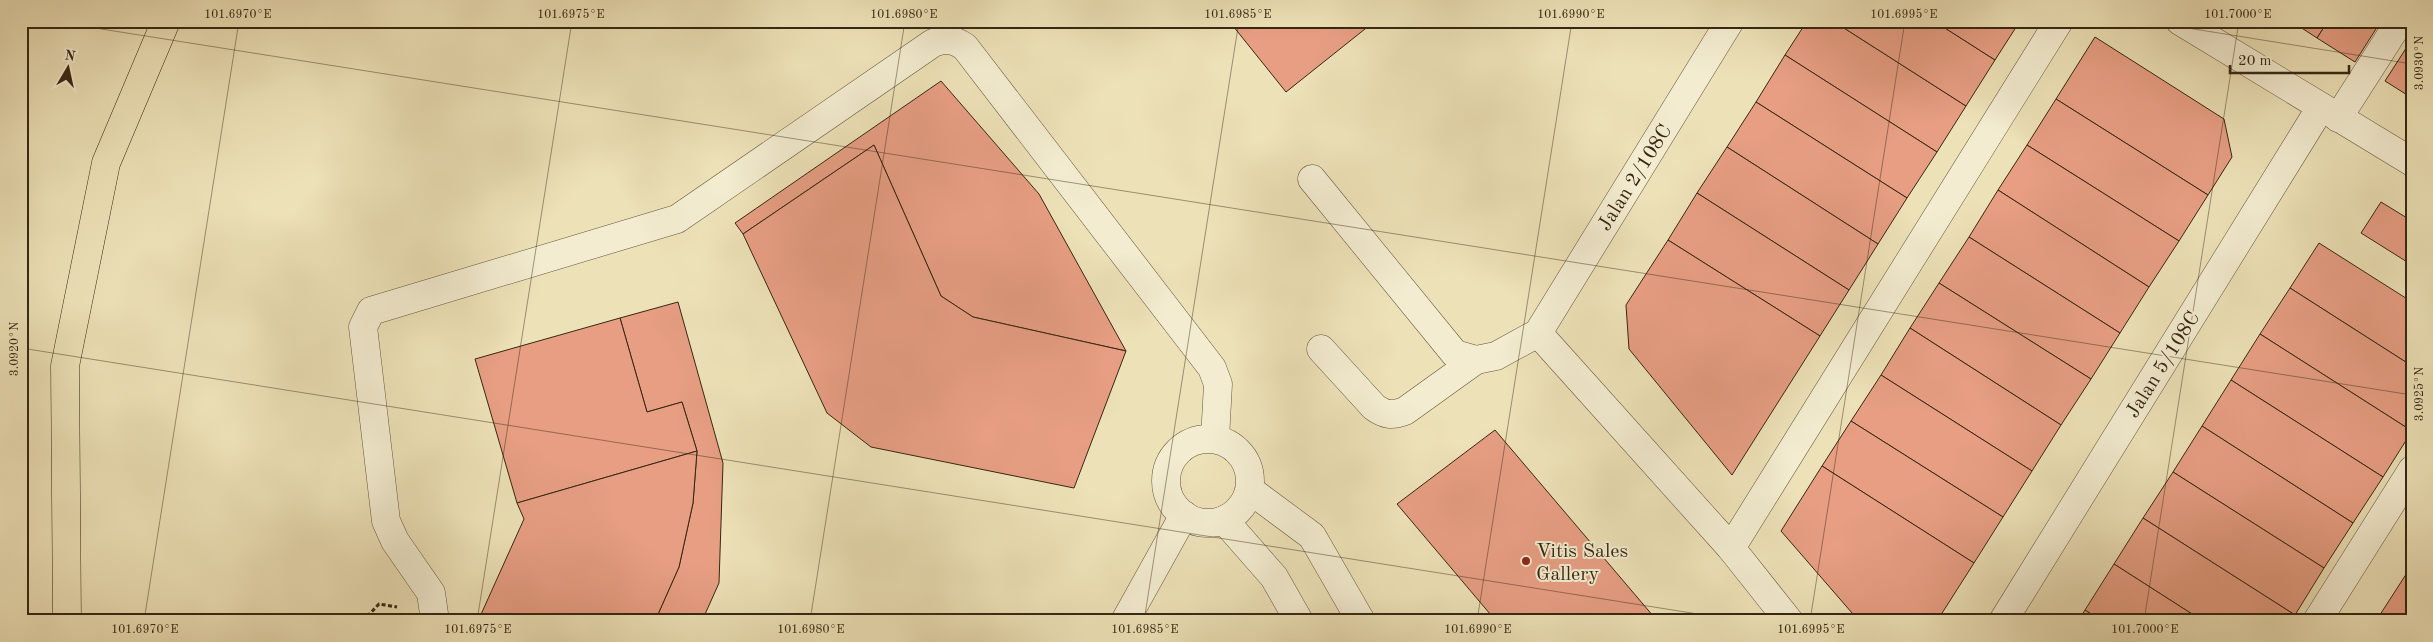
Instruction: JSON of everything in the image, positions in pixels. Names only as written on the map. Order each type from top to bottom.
[{"type":"highway","points":[[67,621],[65,366],[106,163],[166,21]]},
{"type":"street","name":"Jalan 2/108C","points":[[1538,333],[1730,21]]},
{"type":"street","points":[[1731,548],[2059,21]]},
{"type":"street","points":[[2180,21],[2412,162]]},
{"type":"street","name":"Jalan 5/108C","points":[[2003,621],[2330,112],[2400,21]]},
{"type":"street","points":[[435,621],[431,593],[395,541],[386,521],[363,327],[371,312],[677,219],[933,43],[944,39],[956,41],[965,47],[1212,368],[1218,384],[1215,439]]},
{"type":"street","points":[[1312,179],[1455,354],[1476,360]]},
{"type":"street","points":[[1321,349],[1374,407],[1383,414],[1394,415],[1405,411],[1476,360],[1496,356],[1538,333],[1731,548],[1789,621]]},
{"type":"street","points":[[1215,439],[1228,444],[1239,452],[1247,463],[1251,477],[1250,490],[1245,503],[1236,513],[1224,520],[1210,523],[1197,521],[1184,515],[1174,505],[1167,493],[1166,478],[1169,464],[1177,453],[1188,444],[1215,439]]},
{"type":"street","points":[[2317,621],[2412,470]]},
{"type":"street","points":[[1250,490],[1312,536],[1361,621]]},
{"type":"street","points":[[1125,621],[1184,515]]},
{"type":"street","points":[[1224,520],[1274,577],[1300,621]]},
{"type":"building","points":[[1229,21],[1375,21],[1286,92]]},
{"type":"building","points":[[1807,21],[1833,21],[1966,106],[1937,152],[1785,55]]},
{"type":"building","points":[[1833,21],[1934,21],[1995,60],[1966,106]]},
{"type":"building","points":[[1934,21],[2020,21],[1995,60]]},
{"type":"building","points":[[2291,21],[2328,21],[2317,38]]},
{"type":"building","points":[[2328,21],[2381,21],[2355,62],[2317,38]]},
{"type":"building","points":[[2095,37],[2224,119],[2232,157],[2208,195],[2056,99]]},
{"type":"building","points":[[2412,39],[2412,98],[2385,81]]},
{"type":"building","points":[[1785,55],[1937,152],[1907,198],[1756,102]]},
{"type":"building","points":[[941,81],[1039,194],[1126,351],[973,317],[941,296],[874,145],[743,234],[735,223]]},
{"type":"building","points":[[2056,99],[2208,195],[2179,241],[2027,145]]},
{"type":"building","points":[[1756,102],[1907,198],[1878,244],[1727,147]]},
{"type":"building","points":[[874,145],[941,296],[973,317],[1126,351],[1074,488],[871,447],[827,413],[743,234]]},
{"type":"building","points":[[2027,145],[2179,241],[2149,287],[1998,190]]},
{"type":"building","points":[[1727,147],[1878,244],[1849,290],[1697,193]]},
{"type":"building","points":[[1998,190],[2149,287],[2120,333],[1969,237]]},
{"type":"building","points":[[1697,193],[1849,290],[1820,336],[1668,240]]},
{"type":"building","points":[[2381,202],[2412,221],[2412,265],[2361,233]]},
{"type":"building","points":[[1969,237],[2120,333],[2091,379],[1939,283]]},
{"type":"building","points":[[1668,240],[1820,336],[1732,475],[1629,349],[1626,305]]},
{"type":"building","points":[[2319,243],[2412,302],[2412,366],[2290,288]]},
{"type":"building","points":[[1939,283],[2091,379],[2061,425],[1910,328]]},
{"type":"building","points":[[2290,288],[2412,366],[2412,431],[2260,334]]},
{"type":"building","points":[[678,302],[723,463],[719,583],[702,621],[655,621],[679,567],[693,503],[697,451],[682,402],[647,412],[620,318]]},
{"type":"building","points":[[620,318],[647,412],[682,402],[697,451],[517,503],[475,359]]},
{"type":"building","points":[[1910,328],[2061,425],[2032,471],[1881,375]]},
{"type":"building","points":[[2260,334],[2412,431],[2383,477],[2231,380]]},
{"type":"building","points":[[1881,375],[2032,471],[2003,517],[1851,421]]},
{"type":"building","points":[[2231,380],[2383,477],[2353,523],[2202,426]]},
{"type":"building","points":[[1851,421],[2003,517],[1974,563],[1822,466]]},
{"type":"building","points":[[2202,426],[2353,523],[2324,568],[2173,472]]},
{"type":"building","name":"Vitis Sales Gallery","points":[[1495,430],[1654,617],[1650,621],[1496,621],[1397,504]]},
{"type":"building","points":[[697,451],[693,503],[679,567],[655,621],[478,621],[524,519],[517,503]]},
{"type":"building","points":[[1822,466],[1974,563],[1937,621],[1859,621],[1781,531]]},
{"type":"building","points":[[2173,472],[2324,568],[2295,615],[2143,518]]},
{"type":"building","points":[[2143,518],[2295,615],[2291,621],[2203,621],[2114,564]]},
{"type":"building","points":[[2114,564],[2203,621],[2102,621],[2085,610]]},
{"type":"building","points":[[2412,565],[2412,621],[2376,621]]},
{"type":"building","points":[[2085,610],[2102,621],[2078,621]]},
{"type":"place","name":"Vitis Sales Gallery","points":[[1526,561]]}]
